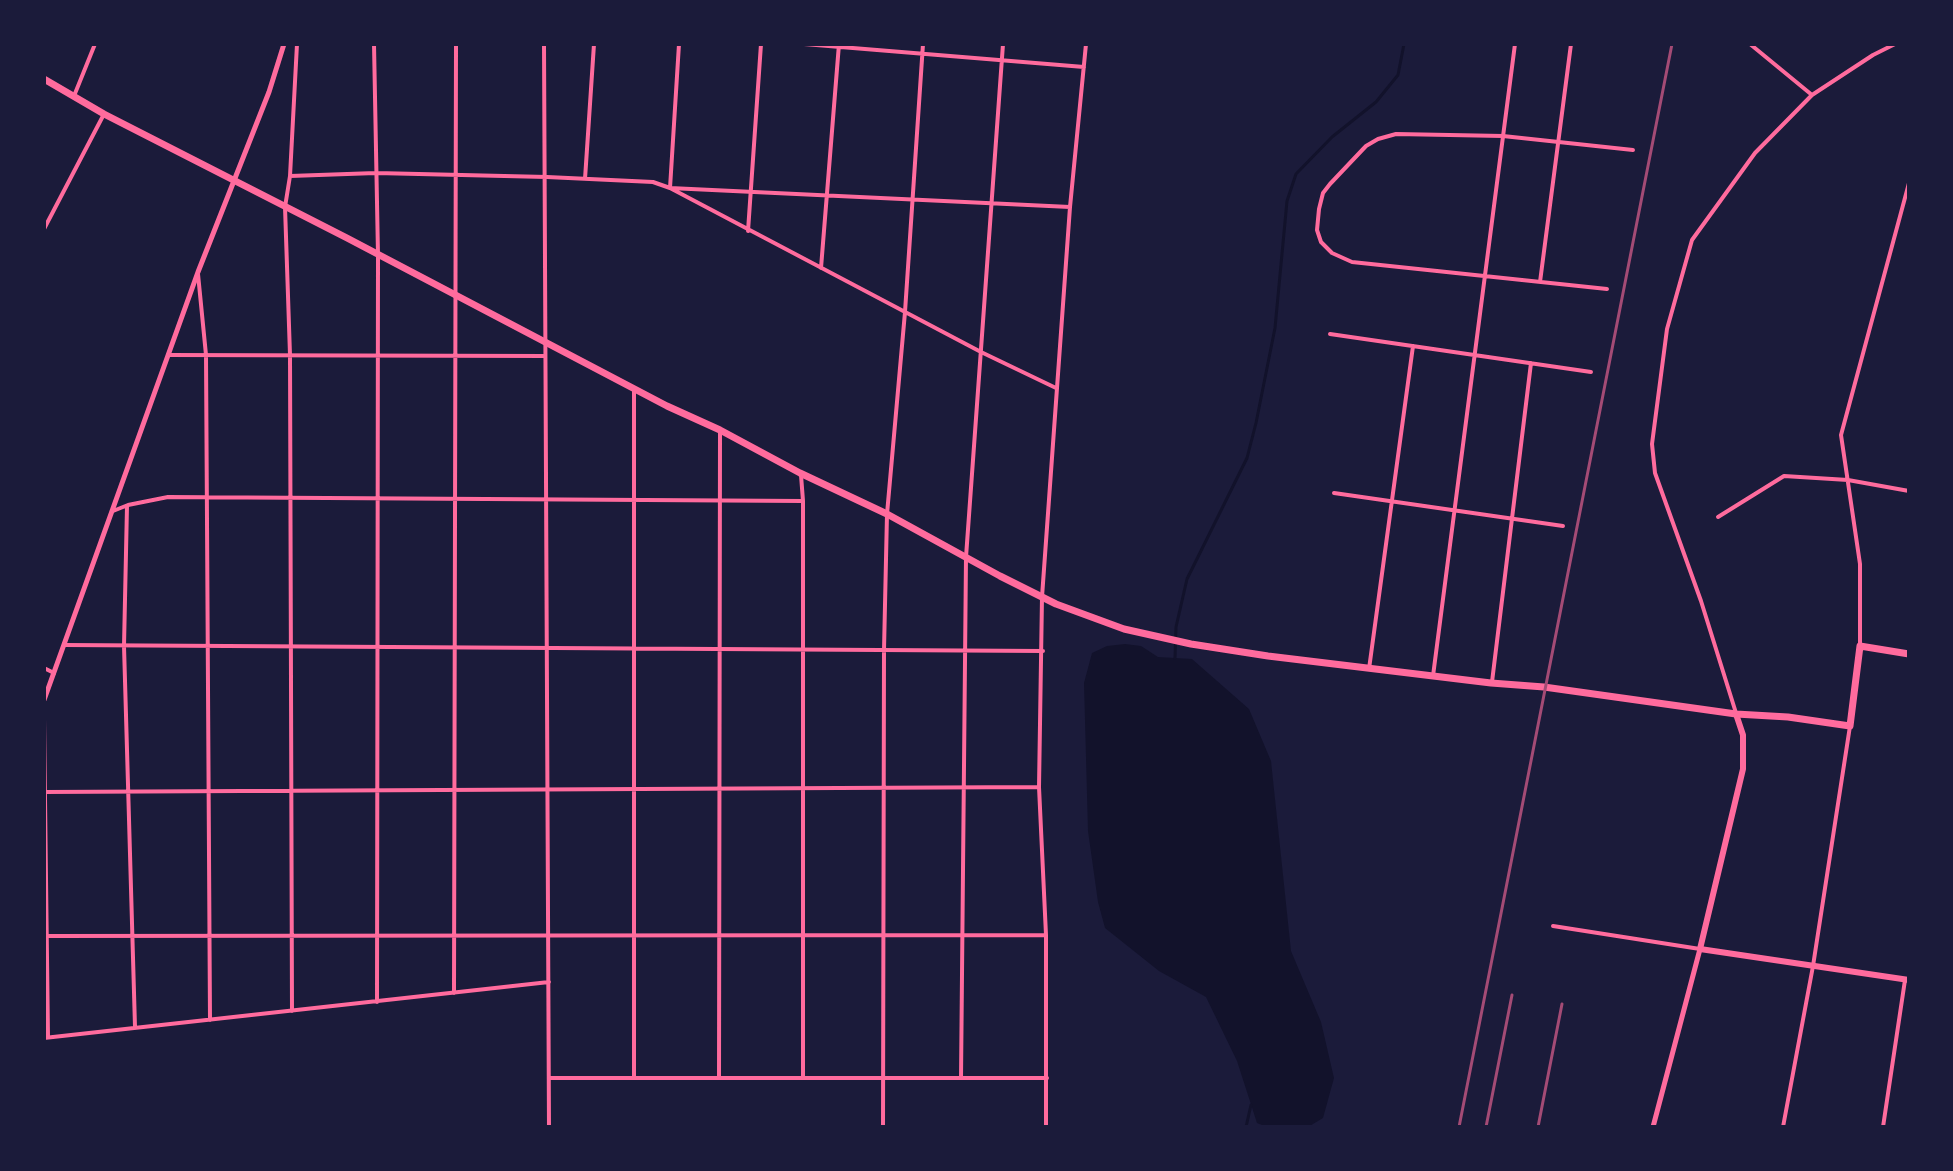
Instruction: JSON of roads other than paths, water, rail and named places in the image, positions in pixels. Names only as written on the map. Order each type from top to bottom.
[{"type":"main road","points":[[44,79],[104,114],[634,389],[887,514],[1042,597],[1110,624],[1191,644],[1369,669],[1544,687],[1736,714],[1788,717],[1850,726],[1860,646],[1909,654]]},
{"type":"main road","points":[[1736,714],[1743,735],[1743,769],[1700,949],[1907,980]]},
{"type":"street","points":[[74,96],[95,44]]},
{"type":"street","points":[[44,700],[198,272],[284,44]]},
{"type":"street","points":[[292,1011],[290,355],[285,207],[290,176],[297,44]]},
{"type":"street","points":[[374,44],[378,255],[377,1002]]},
{"type":"street","points":[[454,993],[456,44]]},
{"type":"street","points":[[544,44],[549,1127]]},
{"type":"street","points":[[585,179],[594,44]]},
{"type":"street","points":[[670,188],[679,44]]},
{"type":"street","points":[[748,231],[761,44]]},
{"type":"street","points":[[804,44],[1085,67]]},
{"type":"street","points":[[883,1127],[887,514],[905,312],[923,44]]},
{"type":"street","points":[[961,1078],[966,557],[1003,44]]},
{"type":"street","points":[[1046,1127],[1046,935],[1039,787],[1042,597],[1070,207],[1086,44]]},
{"type":"street","points":[[1433,676],[1515,44]]},
{"type":"street","points":[[1540,282],[1571,44]]},
{"type":"street","points":[[1750,44],[1812,95]]},
{"type":"street","points":[[1736,714],[1701,601],[1658,487],[1652,444],[1667,329],[1692,240],[1755,153],[1812,95],[1895,44]]},
{"type":"street","points":[[821,268],[839,45]]},
{"type":"street","points":[[44,229],[104,114]]},
{"type":"street","points":[[1607,289],[1358,263],[1344,259],[1321,242],[1317,230],[1319,209],[1323,193],[1330,184],[1366,146],[1378,139],[1410,133],[1503,136],[1633,150]]},
{"type":"street","points":[[290,176],[376,173],[653,182],[1056,388]]},
{"type":"street","points":[[1860,646],[1860,564],[1841,435],[1909,183]]},
{"type":"street","points":[[670,188],[1070,207]]},
{"type":"street","points":[[198,272],[206,355],[210,1020]]},
{"type":"street","points":[[1330,334],[1591,372]]},
{"type":"street","points":[[1369,669],[1413,346]]},
{"type":"street","points":[[168,355],[545,356]]},
{"type":"street","points":[[1491,683],[1531,363]]},
{"type":"street","points":[[634,389],[634,1078]]},
{"type":"street","points":[[719,1078],[720,430]]},
{"type":"street","points":[[800,473],[803,501],[803,1078]]},
{"type":"street","points":[[1718,517],[1784,476],[1848,480],[1909,491]]},
{"type":"street","points":[[1334,493],[1563,526]]},
{"type":"street","points":[[111,512],[128,505],[168,497],[803,501]]},
{"type":"street","points":[[128,505],[124,646],[135,1027]]},
{"type":"street","points":[[64,645],[1043,651]]},
{"type":"street","points":[[44,668],[54,673]]},
{"type":"street","points":[[44,719],[46,1038],[549,982]]},
{"type":"street","points":[[1783,1127],[1813,966],[1850,726]]},
{"type":"street","points":[[44,792],[1039,787]]},
{"type":"street","points":[[1553,926],[1700,949],[1653,1127]]},
{"type":"street","points":[[45,936],[1046,935]]},
{"type":"street","points":[[1883,1127],[1907,980]]},
{"type":"street","points":[[549,1078],[1048,1078]]},
{"type":"waterway","points":[[1175,658],[1176,627],[1187,579],[1247,458],[1256,423],[1275,328],[1287,201],[1296,174],[1332,137],[1376,102],[1398,75],[1404,44]]},
{"type":"waterway","points":[[1246,1127],[1251,1105]]},
{"type":"railway","points":[[1459,1127],[1672,44]]},
{"type":"railway","points":[[1486,1127],[1512,995]]},
{"type":"railway","points":[[1538,1127],[1562,1004]]}]
